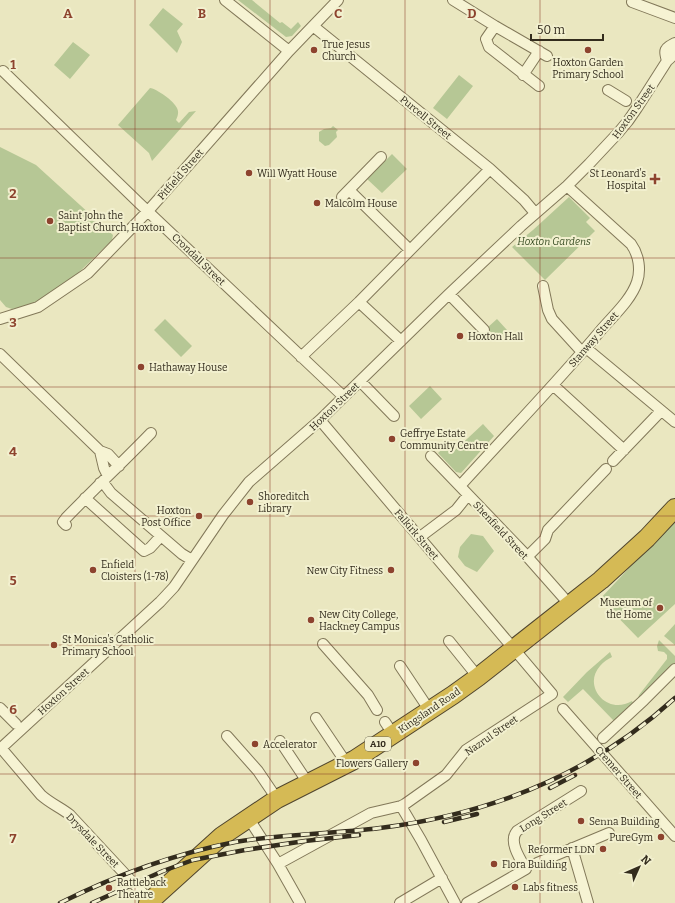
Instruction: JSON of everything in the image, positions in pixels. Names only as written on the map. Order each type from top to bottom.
[{"type":"highway","name":"Kingsland Road","points":[[149,902],[222,836],[278,799],[347,764],[389,728],[430,711],[478,677],[601,580],[647,538],[675,508]]},
{"type":"street","points":[[225,0],[289,50]]},
{"type":"street","name":"Pitfield Street","points":[[0,319],[38,307],[88,273],[148,211],[289,50],[338,0]]},
{"type":"street","points":[[454,0],[495,26],[543,53],[523,75]]},
{"type":"street","points":[[632,2],[675,18]]},
{"type":"street","name":"Purcell Street","points":[[313,26],[490,169],[524,200],[535,213]]},
{"type":"street","points":[[495,26],[486,39],[489,47],[539,86]]},
{"type":"street","name":"Hoxton Street","points":[[0,748],[160,602],[174,587],[234,499],[249,482],[320,420],[449,294],[535,213],[567,186],[618,133],[637,108],[667,60],[673,56],[675,44]]},
{"type":"street","name":"Crondall Street","points":[[3,71],[344,397]]},
{"type":"street","points":[[608,90],[626,101]]},
{"type":"street","points":[[381,157],[345,194],[410,250]]},
{"type":"street","points":[[301,357],[359,302],[490,169]]},
{"type":"street","name":"Stanway Street","points":[[460,486],[553,386],[629,296],[637,282],[639,270],[638,259],[631,244],[567,186]]},
{"type":"street","points":[[543,286],[548,310],[552,319],[584,350],[675,422]]},
{"type":"street","points":[[449,294],[484,330]]},
{"type":"street","points":[[359,302],[401,341]]},
{"type":"street","points":[[0,354],[100,451],[108,454],[119,466]]},
{"type":"street","points":[[360,381],[394,416]]},
{"type":"street","points":[[553,386],[624,450]]},
{"type":"street","points":[[613,461],[661,411]]},
{"type":"street","name":"Falkirk Street","points":[[320,420],[514,649]]},
{"type":"street","points":[[66,525],[63,522],[85,498],[151,433]]},
{"type":"street","points":[[100,451],[104,468],[105,485],[111,493],[182,554],[192,560]]},
{"type":"street","name":"Shenfield Street","points":[[431,456],[527,557],[570,605]]},
{"type":"street","points":[[527,557],[545,539],[548,530],[606,469]]},
{"type":"street","points":[[420,537],[456,510],[468,495]]},
{"type":"street","points":[[85,498],[144,551],[150,548],[161,536]]},
{"type":"street","points":[[449,642],[478,677]]},
{"type":"street","points":[[323,644],[368,695],[377,710]]},
{"type":"street","name":"Nazrul Street","points":[[278,864],[371,813],[401,806],[446,775],[466,750],[552,694],[514,649]]},
{"type":"street","points":[[400,666],[430,711]]},
{"type":"street","points":[[603,738],[675,669]]},
{"type":"street","points":[[0,708],[16,724]]},
{"type":"street","name":"Cremer Street","points":[[563,709],[675,836]]},
{"type":"street","points":[[316,718],[347,764]]},
{"type":"street","points":[[227,736],[258,771],[278,799]]},
{"type":"street","points":[[280,741],[308,783]]},
{"type":"street","name":"Drysdale Street","points":[[0,748],[48,802],[61,808],[70,815],[149,902]]},
{"type":"street","name":"Long Street","points":[[467,903],[526,869],[513,842],[514,834],[581,791]]},
{"type":"street","points":[[401,806],[455,903]]},
{"type":"street","points":[[248,819],[278,864],[300,903]]},
{"type":"street","points":[[537,863],[609,833]]},
{"type":"street","points":[[572,848],[588,903]]},
{"type":"street","points":[[400,903],[442,878]]},
{"type":"green space","points":[[238,0],[252,0],[280,23],[282,22],[291,29],[298,22],[301,26],[292,36],[286,37]]},
{"type":"green space","points":[[163,8],[183,24],[177,31],[182,42],[177,53],[149,25]]},
{"type":"green space","points":[[73,42],[90,55],[70,79],[54,65]]},
{"type":"green space","points":[[459,75],[473,86],[447,119],[433,108]]},
{"type":"green space","points":[[150,88],[165,96],[175,105],[178,110],[176,120],[179,123],[189,112],[196,111],[152,161],[149,153],[118,125]]},
{"type":"green space","points":[[333,126],[338,130],[336,132],[337,137],[329,145],[325,146],[319,141],[319,132]]},
{"type":"green space","points":[[0,147],[36,165],[113,235],[112,240],[70,281],[38,304],[12,309],[6,307],[0,300]]},
{"type":"green space","points":[[392,154],[407,169],[382,193],[367,179]]},
{"type":"green space","name":"Hoxton Gardens","points":[[569,197],[590,218],[586,222],[595,231],[545,280],[512,247]]},
{"type":"green space","points":[[165,319],[192,346],[181,357],[154,330]]},
{"type":"green space","points":[[497,319],[507,330],[497,339],[487,328]]},
{"type":"green space","points":[[430,386],[442,399],[421,419],[409,406]]},
{"type":"green space","points":[[483,424],[494,436],[461,473],[456,472],[438,453],[447,445],[453,452]]},
{"type":"green space","points":[[675,519],[675,604],[638,638],[600,599]]},
{"type":"green space","points":[[471,534],[483,536],[494,551],[477,572],[465,566],[458,557],[460,547]]},
{"type":"green space","points":[[675,624],[675,645],[664,636]]},
{"type":"green space","points":[[659,640],[675,656],[675,663],[637,702],[639,695],[667,659],[667,655],[664,652],[658,651],[657,646]]},
{"type":"green space","points":[[610,652],[612,657],[601,665],[595,674],[594,682],[596,690],[600,697],[606,702],[614,705],[623,705],[632,701],[633,703],[614,721],[583,689],[568,702],[563,697],[587,672]]},
{"type":"railway","points":[[60,903],[102,883],[146,866],[212,847],[253,839],[362,830],[421,822],[500,801],[538,786],[574,769],[610,748],[643,725],[675,698]]},
{"type":"railway","points":[[550,788],[575,775]]},
{"type":"railway","points":[[444,822],[477,814]]},
{"type":"railway","points":[[92,903],[163,871],[193,860],[245,850],[359,835]]},
{"type":"place","name":"True Jesus Church","points":[[314,50]]},
{"type":"place","name":"Hoxton Garden Primary School","points":[[588,50]]},
{"type":"place","name":"Will Wyatt House","points":[[249,173]]},
{"type":"place","name":"St Leonard's Hospital","points":[[655,179]]},
{"type":"place","name":"Malcolm House","points":[[317,203]]},
{"type":"place","name":"Saint John the Baptist Church, Hoxton","points":[[50,221]]},
{"type":"place","name":"Hoxton Hall","points":[[460,336]]},
{"type":"place","name":"Hathaway House","points":[[141,367]]},
{"type":"place","name":"Geffrye Estate Community Centre","points":[[392,439]]},
{"type":"place","name":"Shoreditch Library","points":[[250,502]]},
{"type":"place","name":"Hoxton Post Office","points":[[199,516]]},
{"type":"place","name":"Enfield Cloisters (1-78)","points":[[93,570]]},
{"type":"place","name":"New City Fitness","points":[[391,570]]},
{"type":"place","name":"Museum of the Home","points":[[660,608]]},
{"type":"place","name":"New City College, Hackney Campus","points":[[311,620]]},
{"type":"place","name":"St Monica's Catholic Primary School","points":[[54,645]]},
{"type":"place","name":"Accelerator","points":[[255,744]]},
{"type":"place","name":"Flowers Gallery","points":[[416,763]]},
{"type":"place","name":"Senna Building","points":[[581,821]]},
{"type":"place","name":"PureGym","points":[[661,837]]},
{"type":"place","name":"Reformer LDN","points":[[603,849]]},
{"type":"place","name":"Flora Building","points":[[494,864]]},
{"type":"place","name":"Labs fitness","points":[[515,887]]},
{"type":"place","name":"Rattleback Theatre","points":[[109,888]]}]
